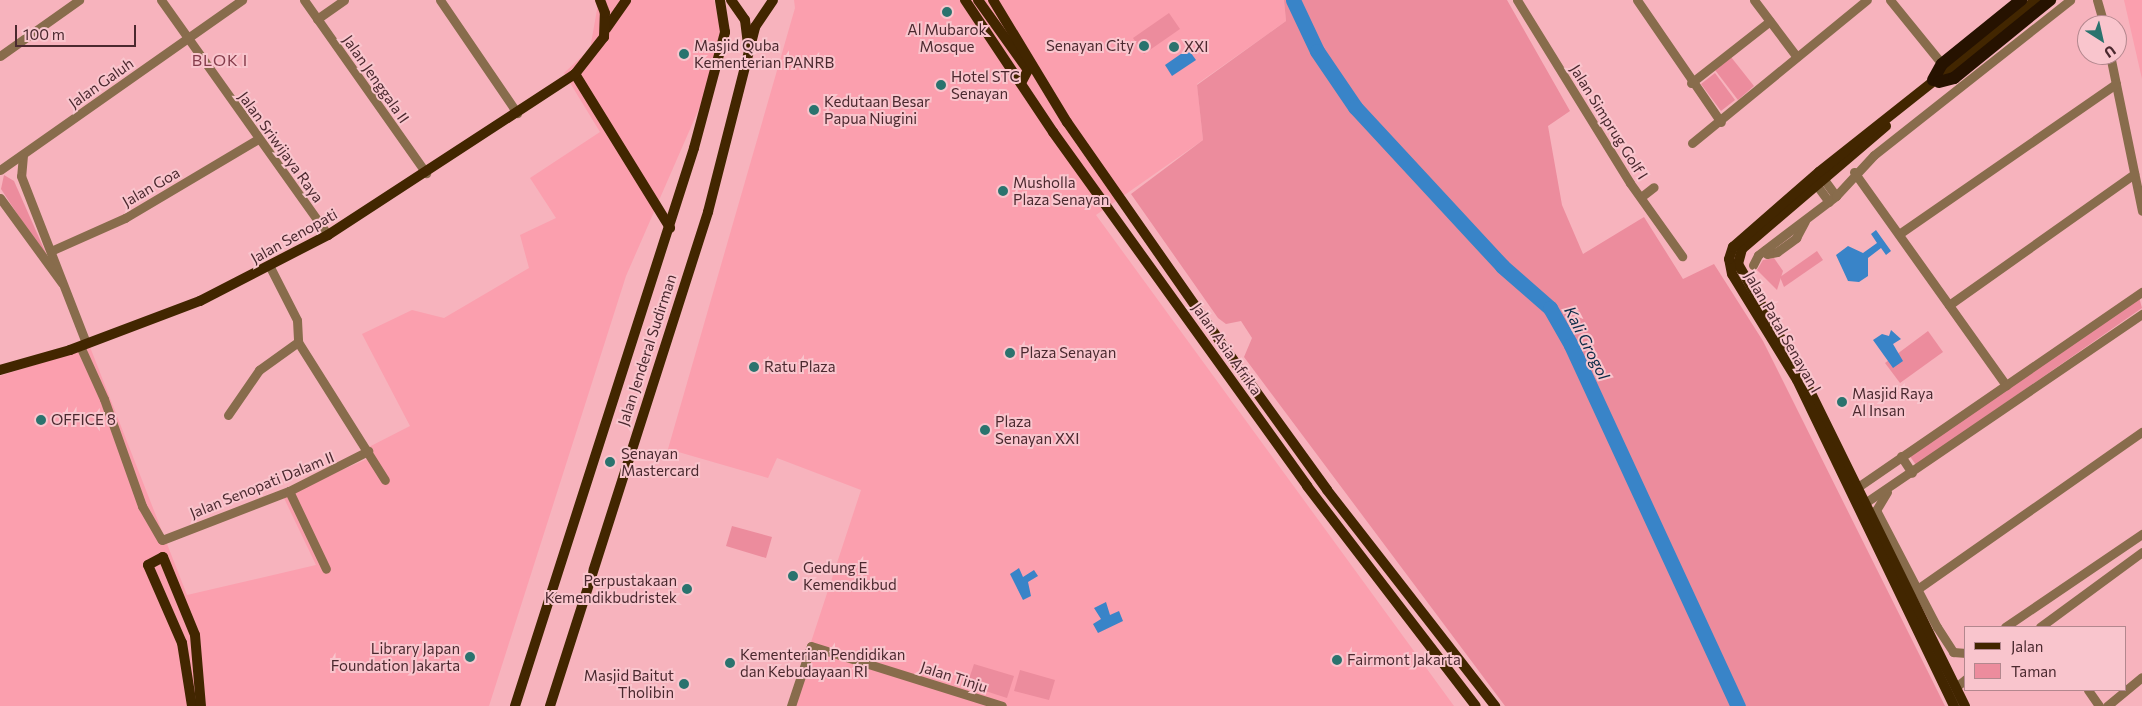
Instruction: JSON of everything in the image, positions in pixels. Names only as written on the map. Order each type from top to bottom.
[{"type":"highway","points":[[2021,0],[1942,73],[1954,78],[2050,0]]},
{"type":"main road","points":[[600,0],[606,28]]},
{"type":"main road","points":[[626,0],[606,28],[598,49],[575,74],[670,228]]},
{"type":"main road","name":"Jalan Jenderal Sudirman","points":[[516,706],[670,228],[723,42],[725,19],[720,0]]},
{"type":"main road","points":[[731,0],[747,27],[748,59]]},
{"type":"main road","points":[[748,59],[755,27],[773,0]]},
{"type":"main road","name":"Jalan Asia Afrika","points":[[965,0],[1216,361],[1473,702]]},
{"type":"main road","points":[[978,0],[1028,70],[1021,83]]},
{"type":"main road","name":"Jalan Asia Afrika","points":[[993,0],[1067,122],[1228,352],[1327,490],[1495,706]]},
{"type":"main road","name":"Jalan Patal Senayan I","points":[[1965,706],[1797,380],[1729,266],[1734,247],[1818,179],[1942,73],[2036,0]]},
{"type":"main road","name":"Jalan Jenderal Sudirman","points":[[550,706],[707,217],[748,59]]},
{"type":"main road","name":"Jalan Senopati","points":[[0,370],[83,345],[200,301],[270,267],[328,235],[426,173],[575,74]]},
{"type":"main road","points":[[1216,361],[1228,352]]},
{"type":"main road","name":"Jalan Patal Senayan I","points":[[1861,506],[1954,706]]},
{"type":"main road","points":[[192,706],[187,661],[170,613],[148,565],[163,557],[186,609],[195,635],[201,706]]},
{"type":"main road","points":[[170,613],[186,609]]},
{"type":"main road","points":[[1473,702],[1479,698],[1482,689]]},
{"type":"street","points":[[0,56],[80,0]]},
{"type":"street","name":"Jalan Sriwijaya Raya","points":[[161,0],[328,235]]},
{"type":"street","name":"Jalan Galuh","points":[[1,170],[242,0]]},
{"type":"street","name":"Jalan Jenggala II","points":[[304,0],[426,173]]},
{"type":"street","points":[[317,19],[344,0]]},
{"type":"street","points":[[440,0],[517,113]]},
{"type":"street","points":[[1519,3],[1528,0]]},
{"type":"street","points":[[1637,0],[1691,83],[1721,122]]},
{"type":"street","points":[[1754,0],[1797,57]]},
{"type":"street","points":[[1692,143],[1721,122],[1867,0]]},
{"type":"street","points":[[1890,0],[1942,73]]},
{"type":"street","points":[[1753,265],[1765,250],[1832,199],[1854,172],[2070,0]]},
{"type":"street","points":[[2097,0],[2101,15]]},
{"type":"street","name":"Jalan Simprug Golf I","points":[[1519,3],[1641,197],[1682,256]]},
{"type":"street","points":[[1691,83],[1770,21]]},
{"type":"street","points":[[2112,65],[2142,211]]},
{"type":"street","points":[[1899,234],[2116,84]]},
{"type":"street","name":"Jalan Goa","points":[[53,250],[125,218],[258,139]]},
{"type":"street","points":[[21,176],[23,155]]},
{"type":"street","points":[[1,170],[13,169],[21,176],[53,250],[56,270]]},
{"type":"street","points":[[1854,172],[2006,384]]},
{"type":"street","points":[[1950,305],[2134,174]]},
{"type":"street","points":[[1818,179],[1832,199]]},
{"type":"street","points":[[1641,197],[1654,187]]},
{"type":"street","points":[[0,198],[56,270],[64,285],[83,345]]},
{"type":"street","points":[[270,267],[298,320],[298,342],[385,480]]},
{"type":"street","points":[[1853,491],[2142,292]]},
{"type":"street","points":[[1861,506],[1912,473],[2142,314]]},
{"type":"street","points":[[228,415],[259,370],[298,342]]},
{"type":"street","name":"Jalan Senopati Dalam II","points":[[83,345],[142,506],[162,540],[289,491],[368,452]]},
{"type":"street","points":[[1916,590],[2142,432]]},
{"type":"street","points":[[1902,456],[1912,473]]},
{"type":"street","points":[[1893,485],[1876,510],[1916,590],[1954,652],[1964,653]]},
{"type":"street","points":[[289,491],[326,569]]},
{"type":"street","points":[[2006,626],[2142,534]]},
{"type":"street","points":[[2043,626],[2142,552]]},
{"type":"street","name":"Jalan Tinju","points":[[791,706],[811,646],[1002,706]]},
{"type":"street","points":[[2127,689],[2142,677]]},
{"type":"street","points":[[1956,687],[1964,681]]},
{"type":"street","points":[[2089,691],[2099,706]]},
{"type":"street","points":[[2107,706],[2125,691]]},
{"type":"shaded area","points":[[605,0],[714,0],[725,49],[626,276],[489,706],[0,706],[0,376],[90,347],[187,595],[316,565],[283,496],[367,459],[361,451],[410,426],[362,334],[412,310],[444,318],[529,268],[520,235],[556,218],[530,178],[600,132],[564,73],[590,49],[598,4]]},
{"type":"shaded area","points":[[794,0],[1284,0],[1286,21],[1197,84],[1203,140],[1096,215],[1454,706],[790,706],[861,490],[777,458],[768,478],[668,449],[795,8]]},
{"type":"shaded area","points":[[2124,0],[2142,0],[2142,79]]},
{"type":"green space","points":[[1284,0],[1507,0],[1570,111],[1548,126],[1562,205],[1583,254],[1644,217],[1683,279],[1714,264],[1763,341],[1945,706],[1505,706],[1244,357],[1252,338],[1241,321],[1226,324],[1218,318],[1131,194],[1203,140],[1197,85],[1286,21]]},
{"type":"green space","points":[[1169,13],[1180,29],[1144,54],[1133,38]]},
{"type":"green space","points":[[1731,57],[1754,86],[1738,100],[1715,70]]},
{"type":"green space","points":[[1715,73],[1735,100],[1721,111],[1701,84]]},
{"type":"green space","points":[[4,175],[14,181],[52,267],[1,189]]},
{"type":"green space","points":[[1817,251],[1823,260],[1784,287],[1780,277]]},
{"type":"green space","points":[[1774,258],[1783,271],[1777,290],[1757,270],[1763,260]]},
{"type":"green space","points":[[2139,297],[2142,308],[1916,465],[1909,455]]},
{"type":"green space","points":[[1928,331],[1943,352],[1900,383],[1885,363]]},
{"type":"green space","points":[[732,526],[772,537],[766,558],[726,546]]},
{"type":"green space","points":[[974,664],[1014,676],[1007,698],[967,685]]},
{"type":"green space","points":[[1020,670],[1055,680],[1049,700],[1014,691]]},
{"type":"water","points":[[1188,49],[1196,60],[1172,76],[1165,65]]},
{"type":"water","points":[[1876,230],[1891,251],[1886,255],[1881,248],[1868,258],[1868,276],[1859,282],[1848,281],[1836,255],[1848,246],[1863,253],[1877,243],[1871,234]]},
{"type":"water","points":[[1891,330],[1901,339],[1893,344],[1903,361],[1893,368],[1873,340],[1882,334],[1889,336]]},
{"type":"water","points":[[1019,568],[1023,577],[1034,570],[1038,576],[1028,582],[1031,596],[1023,600],[1010,574]]},
{"type":"water","points":[[1106,602],[1110,615],[1119,611],[1123,621],[1098,633],[1093,624],[1101,619],[1094,608]]},
{"type":"waterway","name":"Kali Grogol","points":[[1293,0],[1317,51],[1355,107],[1502,266],[1550,308],[1571,345],[1738,706]]},
{"type":"place","name":"Al Mubarok Mosque","points":[[947,12]]},
{"type":"place","name":"Senayan City","points":[[1144,46]]},
{"type":"place","name":"XXI","points":[[1174,47]]},
{"type":"place","name":"Masjid Quba Kementerian PANRB","points":[[684,54]]},
{"type":"place","name":"Hotel STC Senayan","points":[[941,85]]},
{"type":"place","name":"Kedutaan Besar Papua Niugini","points":[[814,110]]},
{"type":"place","name":"Musholla Plaza Senayan","points":[[1003,191]]},
{"type":"place","name":"Plaza Senayan","points":[[1010,353]]},
{"type":"place","name":"Ratu Plaza","points":[[754,367]]},
{"type":"place","name":"Masjid Raya Al Insan","points":[[1842,402]]},
{"type":"place","name":"OFFICE 8","points":[[41,420]]},
{"type":"place","name":"Plaza Senayan XXI","points":[[985,430]]},
{"type":"place","name":"Senayan Mastercard","points":[[610,462]]},
{"type":"place","name":"Gedung E Kemendikbud","points":[[793,576]]},
{"type":"place","name":"Perpustakaan Kemendikbudristek","points":[[687,589]]},
{"type":"place","name":"Library Japan Foundation Jakarta","points":[[470,657]]},
{"type":"place","name":"Fairmont Jakarta","points":[[1337,660]]},
{"type":"place","name":"Kementerian Pendidikan dan Kebudayaan RI","points":[[730,663]]},
{"type":"place","name":"Masjid Baitut Tholibin","points":[[684,684]]},
{"type":"district","name":"BLOK I","points":[[220,60]]}]
